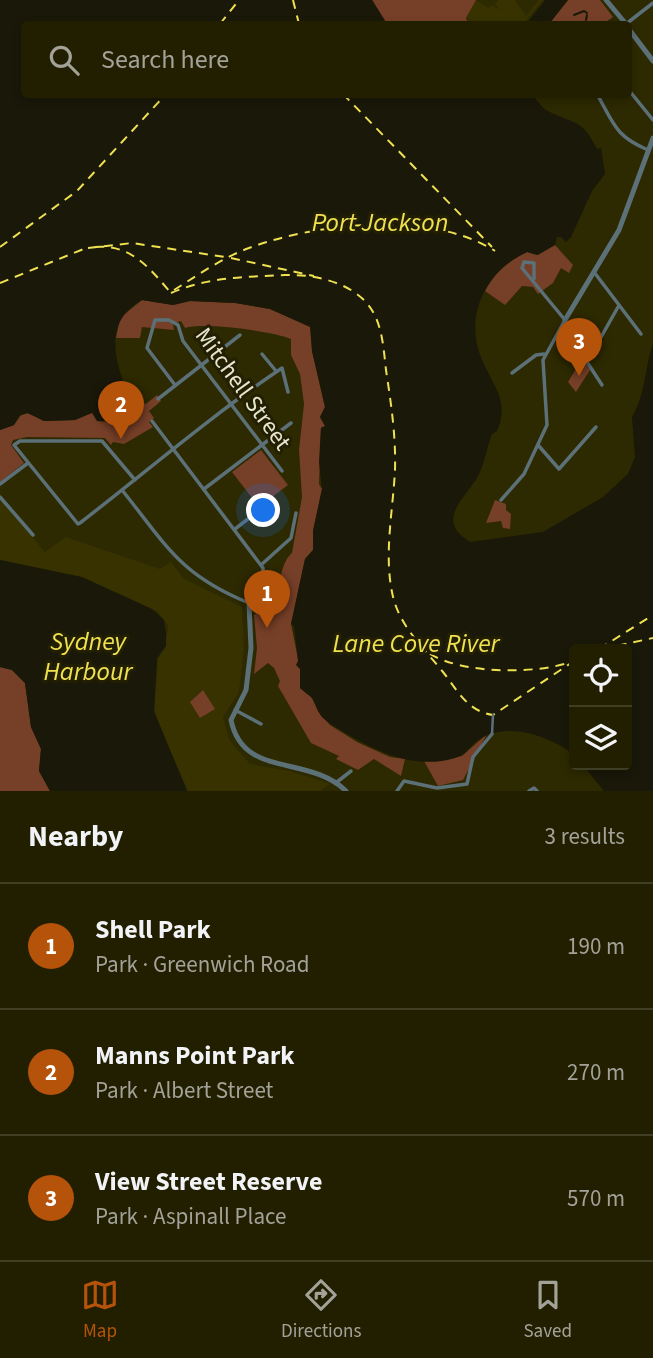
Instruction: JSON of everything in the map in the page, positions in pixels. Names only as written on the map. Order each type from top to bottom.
[{"type":"street","points":[[607,0],[623,21]]},
{"type":"street","points":[[632,22],[653,3]]},
{"type":"street","points":[[632,33],[653,61]]},
{"type":"street","points":[[632,94],[653,120]]},
{"type":"street","points":[[599,98],[619,134],[626,141],[649,150]]},
{"type":"street","points":[[501,500],[524,474],[547,425],[544,354],[619,230],[653,138]]},
{"type":"street","points":[[534,279],[534,262],[524,262],[522,268],[534,279],[565,320]]},
{"type":"street","points":[[594,272],[640,334]]},
{"type":"street","points":[[602,385],[587,362],[618,307]]},
{"type":"street","name":"Mitchell Street","points":[[175,385],[146,346],[153,321],[169,320],[179,326],[182,340],[282,471]]},
{"type":"street","points":[[158,399],[240,335]]},
{"type":"street","points":[[262,354],[276,372]]},
{"type":"street","points":[[512,373],[536,355],[544,354]]},
{"type":"street","points":[[135,480],[106,443],[20,441],[14,445],[75,522],[80,523],[284,368],[288,392]]},
{"type":"street","points":[[152,421],[261,565],[264,574],[249,603],[251,648],[246,690],[231,720],[233,729],[251,755],[320,773],[339,783],[346,791]]},
{"type":"street","points":[[204,489],[291,423]]},
{"type":"street","points":[[538,445],[559,469],[596,427]]},
{"type":"street","points":[[0,484],[28,463]]},
{"type":"street","points":[[122,490],[180,563],[211,587],[249,603]]},
{"type":"street","points":[[0,496],[33,535]]},
{"type":"street","points":[[234,529],[271,501]]},
{"type":"street","points":[[261,565],[290,538],[296,513]]},
{"type":"street","points":[[235,710],[261,723]]},
{"type":"street","points":[[397,791],[404,781],[437,788],[467,784],[473,757],[492,734],[493,715]]},
{"type":"street","points":[[332,791],[351,771]]},
{"type":"street","points":[[529,791],[534,788],[537,791]]},
{"type":"shaded area","points":[[372,0],[476,0],[466,18],[467,21],[385,21]]},
{"type":"shaded area","points":[[476,0],[489,8],[492,5],[500,10],[495,3],[499,0],[515,0],[526,16],[539,0],[543,0],[526,21],[467,21],[466,18]]},
{"type":"shaded area","points":[[568,0],[600,0],[613,17],[607,21],[551,21]]},
{"type":"shaded area","points":[[555,245],[573,265],[569,273],[561,268],[553,283],[538,294],[533,287],[522,286],[505,305],[485,291],[502,268],[513,260],[527,252],[538,255]]},
{"type":"shaded area","points":[[142,300],[173,305],[190,301],[235,303],[270,309],[311,327],[312,351],[325,407],[320,417],[325,426],[321,428],[319,484],[322,489],[313,531],[313,550],[305,559],[291,624],[300,669],[300,688],[311,696],[318,711],[330,725],[357,742],[390,757],[405,759],[401,776],[374,759],[358,770],[336,759],[339,756],[311,743],[278,686],[280,681],[274,668],[268,663],[254,674],[257,648],[254,615],[277,597],[283,567],[292,553],[302,497],[299,450],[304,404],[300,374],[291,355],[291,339],[238,328],[185,328],[181,321],[173,324],[174,330],[142,327],[140,338],[116,338],[120,318]]},
{"type":"shaded area","points":[[582,359],[590,370],[576,392],[568,382]]},
{"type":"shaded area","points":[[157,395],[161,401],[149,411],[154,418],[149,422],[153,427],[124,444],[113,442],[111,445],[105,438],[27,437],[13,440],[11,445],[24,463],[0,482],[0,430],[14,425],[21,415],[29,413],[43,421],[75,420],[92,412],[132,415],[139,401],[146,404]]},
{"type":"shaded area","points":[[261,450],[288,485],[259,507],[232,472]]},
{"type":"shaded area","points":[[0,499],[45,552],[66,537],[160,569],[171,562],[183,578],[242,607],[244,649],[239,692],[223,717],[230,741],[250,764],[290,771],[330,784],[320,791],[188,791],[154,713],[158,659],[165,647],[168,626],[158,612],[80,577],[0,560]]},
{"type":"shaded area","points":[[495,500],[506,504],[506,510],[511,514],[510,529],[503,528],[501,521],[486,523]]},
{"type":"shaded area","points":[[0,667],[12,670],[25,683],[31,727],[41,749],[39,771],[50,791],[0,791]]},
{"type":"shaded area","points":[[203,690],[215,709],[200,718],[190,702]]},
{"type":"shaded area","points":[[487,734],[463,780],[438,786],[424,761],[462,756]]},
{"type":"water","name":"Port Jackson","points":[[0,0],[372,0],[385,21],[21,21],[21,98],[535,98],[546,110],[576,123],[586,132],[597,149],[601,148],[605,174],[592,191],[571,237],[566,242],[557,237],[555,245],[537,255],[527,252],[513,260],[500,271],[482,297],[475,327],[477,344],[501,402],[501,420],[497,431],[492,434],[480,472],[457,507],[454,525],[470,542],[543,532],[603,497],[628,474],[635,457],[632,417],[642,391],[653,343],[653,791],[604,791],[587,770],[632,770],[632,644],[569,644],[569,752],[541,737],[503,731],[480,739],[455,758],[425,762],[397,757],[330,724],[320,715],[312,698],[300,688],[294,626],[291,624],[305,559],[313,550],[313,531],[322,489],[319,462],[321,428],[325,426],[320,417],[325,407],[312,351],[310,327],[270,309],[235,303],[190,301],[173,305],[142,300],[122,317],[116,339],[118,362],[125,387],[134,384],[129,392],[141,394],[137,405],[128,415],[113,421],[97,421],[92,413],[75,420],[45,421],[27,413],[19,416],[14,425],[0,430]]},
{"type":"water","points":[[545,0],[568,0],[551,21],[528,21]]},
{"type":"water","name":"Sydney Harbour","points":[[0,560],[82,577],[152,609],[164,620],[166,646],[157,658],[154,711],[187,791],[50,791],[39,771],[41,749],[31,727],[25,683],[12,670],[0,667]]},
{"type":"waterway","points":[[574,15],[584,11],[587,13]]},
{"type":"waterway","points":[[586,20],[587,15]]},
{"type":"ferry route","points":[[222,21],[239,0]]},
{"type":"ferry route","points":[[293,0],[298,21]]},
{"type":"ferry route","points":[[0,247],[77,191],[162,98]]},
{"type":"ferry route","points":[[347,98],[492,247]]},
{"type":"ferry route","points":[[174,290],[249,248],[276,239],[340,227],[407,225],[469,238],[495,251]]},
{"type":"ferry route","points":[[88,248],[132,243],[225,257]]},
{"type":"ferry route","points":[[95,247],[119,249],[129,253],[146,266],[170,292]]},
{"type":"ferry route","points":[[0,283],[86,248]]},
{"type":"ferry route","points":[[231,258],[314,276]]},
{"type":"ferry route","points":[[171,293],[227,279],[298,275],[337,283],[360,297],[376,318],[384,350],[395,457],[389,547],[390,577],[395,604],[405,625],[464,699],[484,713],[493,715],[569,664]]},
{"type":"ferry route","points":[[607,644],[653,615]]},
{"type":"ferry route","points":[[625,644],[653,638]]},
{"type":"ferry route","points":[[430,654],[444,661],[479,669],[536,669],[568,663]]},
{"type":"place","name":"View Street Reserve","points":[[579,376]]},
{"type":"place","name":"Manns Point Park","points":[[121,439]]},
{"type":"place","name":"Shell Park","points":[[267,628]]},
{"type":"water label","name":"Lane Cove River","points":[[416,643]]}]
